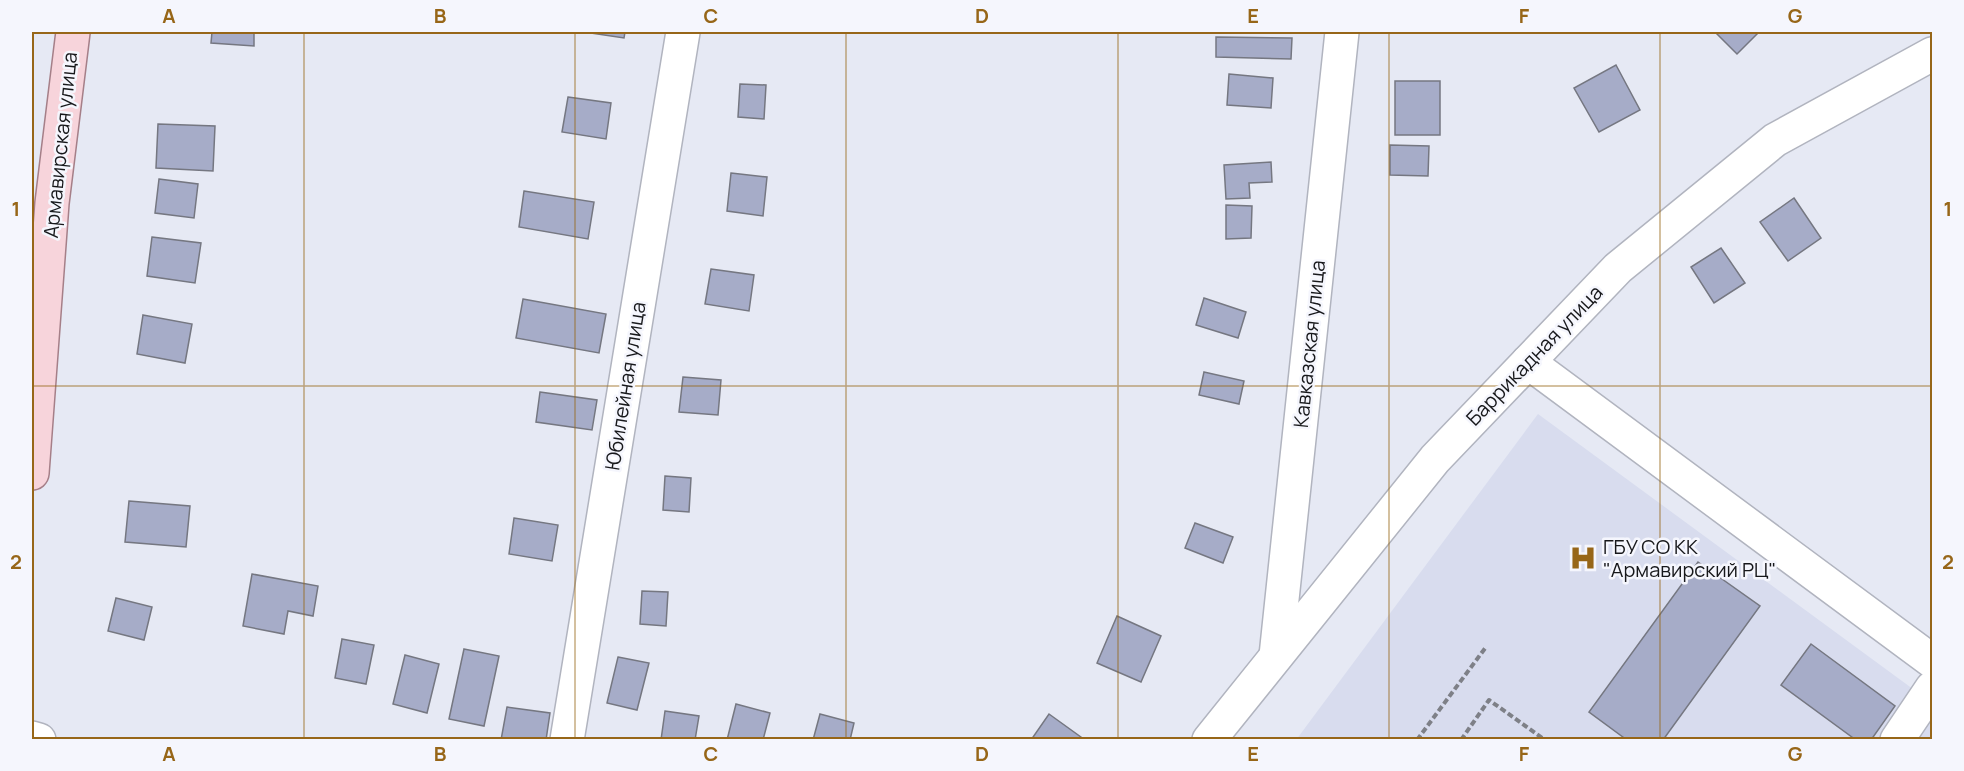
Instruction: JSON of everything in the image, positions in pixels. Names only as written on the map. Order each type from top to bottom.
[{"type":"main road","name":"Армавирская улица","points":[[32,473],[52,203],[73,32]]},
{"type":"street","name":"Юбилейная улица","points":[[567,740],[683,32]]},
{"type":"street","name":"Кавказская улица","points":[[1276,656],[1342,32]]},
{"type":"street","name":"Баррикадная улица","points":[[1209,740],[1435,459],[1618,268],[1775,140],[1932,54]]},
{"type":"street","points":[[1528,362],[1932,661]]},
{"type":"street","points":[[1897,740],[1932,688]]},
{"type":"street","points":[[32,738],[39,740]]},
{"type":"path","points":[[1417,740],[1486,647]]},
{"type":"path","points":[[1461,740],[1489,700],[1545,740]]},
{"type":"shaded area","name":"ГБУ СО КК \"Армавирский РЦ\"","points":[[1538,414],[1932,703],[1932,739],[1296,740]]},
{"type":"building","points":[[212,32],[254,32],[254,46],[211,43]]},
{"type":"building","points":[[584,32],[625,32],[624,38]]},
{"type":"building","points":[[1715,32],[1759,32],[1737,54]]},
{"type":"building","points":[[1216,37],[1292,38],[1291,59],[1216,57]]},
{"type":"building","points":[[1616,65],[1640,110],[1599,132],[1574,88]]},
{"type":"building","points":[[1229,74],[1273,78],[1271,108],[1227,105]]},
{"type":"building","points":[[1395,81],[1440,81],[1440,135],[1395,135]]},
{"type":"building","points":[[740,84],[766,85],[764,119],[738,117]]},
{"type":"building","points":[[568,97],[611,103],[606,139],[562,132]]},
{"type":"building","points":[[158,124],[215,126],[213,171],[156,168]]},
{"type":"building","points":[[1390,145],[1429,146],[1428,176],[1390,175]]},
{"type":"building","points":[[1271,162],[1272,182],[1249,183],[1250,198],[1226,199],[1224,165]]},
{"type":"building","points":[[731,173],[767,177],[763,216],[727,211]]},
{"type":"building","points":[[159,179],[198,184],[194,218],[155,213]]},
{"type":"building","points":[[524,191],[594,202],[588,239],[519,227]]},
{"type":"building","points":[[1794,198],[1821,238],[1788,261],[1760,222]]},
{"type":"building","points":[[1226,205],[1252,206],[1251,238],[1226,239]]},
{"type":"building","points":[[152,237],[201,243],[195,283],[147,276]]},
{"type":"building","points":[[1721,248],[1745,283],[1714,303],[1691,267]]},
{"type":"building","points":[[711,269],[754,275],[749,311],[705,304]]},
{"type":"building","points":[[1204,298],[1246,312],[1238,338],[1196,325]]},
{"type":"building","points":[[523,299],[606,314],[599,353],[516,338]]},
{"type":"building","points":[[143,315],[192,324],[185,363],[137,354]]},
{"type":"building","points":[[1204,372],[1244,381],[1239,404],[1199,395]]},
{"type":"building","points":[[683,377],[721,380],[718,415],[679,412]]},
{"type":"building","points":[[540,392],[597,400],[592,430],[536,422]]},
{"type":"building","points":[[665,476],[691,478],[689,512],[663,510]]},
{"type":"building","points":[[129,501],[190,506],[186,547],[125,542]]},
{"type":"building","points":[[514,518],[558,525],[552,561],[509,554]]},
{"type":"building","points":[[1195,523],[1233,537],[1223,563],[1185,548]]},
{"type":"building","points":[[1698,562],[1760,606],[1663,740],[1627,740],[1589,712]]},
{"type":"building","points":[[252,574],[318,586],[313,616],[288,611],[284,634],[243,626]]},
{"type":"building","points":[[642,591],[668,592],[666,626],[640,624]]},
{"type":"building","points":[[116,598],[152,607],[144,640],[108,631]]},
{"type":"building","points":[[1117,616],[1161,636],[1141,682],[1097,663]]},
{"type":"building","points":[[342,639],[374,645],[366,684],[335,678]]},
{"type":"building","points":[[1811,644],[1895,706],[1871,740],[1856,740],[1781,685]]},
{"type":"building","points":[[464,649],[499,656],[484,726],[449,719]]},
{"type":"building","points":[[405,655],[439,664],[427,713],[393,704]]},
{"type":"building","points":[[618,657],[649,663],[637,710],[607,703]]},
{"type":"building","points":[[736,704],[770,713],[763,740],[727,740]]},
{"type":"building","points":[[507,707],[550,713],[546,740],[501,740]]},
{"type":"building","points":[[665,711],[699,716],[695,740],[661,740]]},
{"type":"building","points":[[820,714],[854,723],[850,740],[813,740]]},
{"type":"building","points":[[1049,714],[1085,740],[1031,740]]},
{"type":"place","name":"ГБУ СО КК \"Армавирский РЦ\"","points":[[1583,558]]}]
